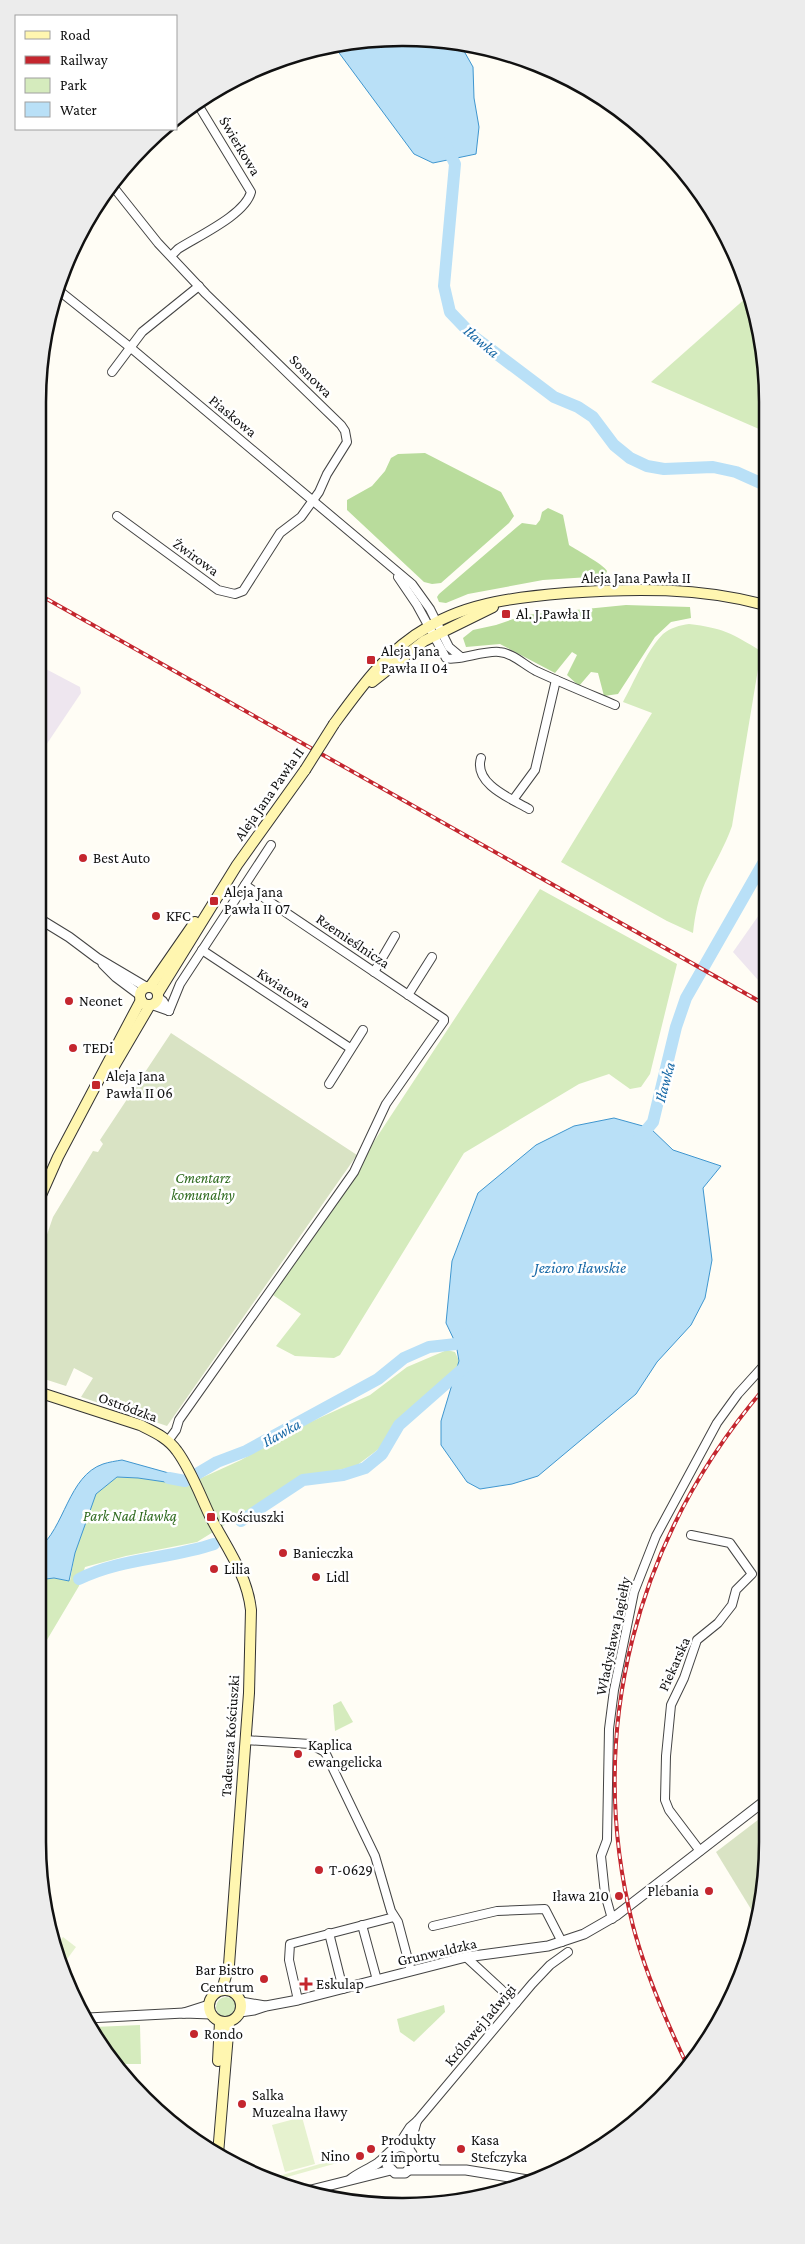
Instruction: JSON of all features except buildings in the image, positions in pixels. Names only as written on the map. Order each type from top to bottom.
[{"type":"main road","name":"Aleja Jana Pawła II","points":[[46,1184],[58,1157],[79,1119],[101,1088],[149,996],[191,926],[214,901],[348,705],[378,667],[406,640],[435,629],[476,606],[540,596],[637,589],[706,593],[759,604]]},
{"type":"main road","name":"Ostródzka","points":[[46,1396],[156,1432],[177,1451],[211,1517]]},
{"type":"main road","name":"Tadeusza Kościuszki","points":[[211,1517],[238,1565],[250,1594],[251,1610],[246,1740],[227,1991]]},
{"type":"main road","points":[[227,1991],[239,1998],[241,2007],[238,2016],[224,2022],[210,2010],[215,1994],[227,1991]]},
{"type":"main road","points":[[213,2143],[224,2022]]},
{"type":"main road","points":[[218,2146],[224,2022]]},
{"type":"street","name":"Świerkowa","points":[[171,256],[178,249],[236,212],[249,199],[251,192],[202,108]]},
{"type":"street","name":"Sosnowa","points":[[116,191],[158,243],[199,286],[345,431],[347,442],[345,448],[331,467],[323,486],[313,501]]},
{"type":"street","points":[[112,372],[142,332],[199,286]]},
{"type":"street","name":"Piaskowa","points":[[63,294],[412,584],[430,609],[446,658],[453,660],[461,656],[499,652],[511,656],[534,670],[556,680]]},
{"type":"street","name":"Żwirowa","points":[[117,516],[218,590],[235,594],[243,591],[280,533],[301,517],[313,501]]},
{"type":"street","points":[[513,800],[535,770],[556,680],[615,705]]},
{"type":"street","points":[[481,758],[479,764],[488,786],[529,809]]},
{"type":"street","points":[[46,923],[97,958],[116,977],[149,996],[164,1001],[169,1012],[180,984],[271,845]]},
{"type":"street","name":"Rzemieślnicza","points":[[168,1441],[176,1430],[179,1420],[207,1379],[354,1172],[386,1104],[444,1021],[444,1019],[245,885]]},
{"type":"street","points":[[374,972],[395,936]]},
{"type":"street","name":"Kwiatowa","points":[[202,950],[350,1048]]},
{"type":"street","points":[[408,995],[432,958]]},
{"type":"street","points":[[329,1084],[363,1030]]},
{"type":"street","name":"Władysława Jagiełły","points":[[612,1919],[605,1894],[601,1856],[607,1840],[609,1729],[614,1690],[634,1592],[656,1536],[717,1423],[738,1394],[759,1371]]},
{"type":"street","name":"Piekarska","points":[[691,1535],[730,1543],[752,1574],[736,1590],[732,1605],[718,1623],[698,1640],[684,1678],[671,1705],[664,1800],[669,1810],[700,1851]]},
{"type":"street","points":[[246,1740],[310,1744],[325,1752],[375,1856],[394,1917],[398,1922],[412,1971]]},
{"type":"street","name":"Grunwaldzka","points":[[241,2007],[254,2010],[466,1957],[562,1942],[612,1919],[759,1805]]},
{"type":"street","points":[[433,1926],[497,1911],[545,1909],[562,1942]]},
{"type":"street","points":[[298,2000],[289,1960],[288,1948],[293,1942],[394,1917]]},
{"type":"street","points":[[362,1925],[377,1980]]},
{"type":"street","points":[[329,1934],[343,1989]]},
{"type":"street","name":"Królowej Jadwigi","points":[[397,2147],[410,2127],[516,2003],[550,1965],[568,1952]]},
{"type":"street","points":[[466,1957],[516,2003]]},
{"type":"street","points":[[93,2018],[210,2010]]},
{"type":"street","name":"Królowej Jadwigi","points":[[408,2149],[417,2121]]},
{"type":"street","points":[[351,2180],[382,2160],[397,2147],[408,2149],[414,2160],[437,2169]]},
{"type":"street","points":[[388,2154],[386,2160],[391,2170],[400,2174],[410,2170],[432,2171],[437,2169],[480,2172],[519,2178]]},
{"type":"street","points":[[410,2170],[414,2160]]},
{"type":"street","points":[[319,2188],[391,2170]]},
{"type":"shaded area","points":[[46,669],[80,687],[81,693],[46,745]]},
{"type":"shaded area","points":[[759,915],[759,981],[733,952]]},
{"type":"green space","points":[[744,300],[756,356],[759,429],[651,382]]},
{"type":"green space","points":[[425,453],[501,492],[514,516],[509,523],[441,583],[432,584],[424,582],[347,510],[347,500],[372,486],[385,471],[391,458],[398,454]]},
{"type":"green space","points":[[548,508],[563,515],[569,545],[605,568],[607,571],[605,576],[543,580],[468,594],[446,603],[439,602],[437,597],[439,594],[522,523],[536,525],[540,520],[542,512]]},
{"type":"green space","points":[[626,605],[690,607],[691,618],[671,622],[655,637],[618,694],[604,696],[598,673],[591,672],[579,686],[567,675],[577,655],[572,652],[555,673],[500,644],[466,647],[463,638],[473,630],[496,625],[525,615]]},
{"type":"green space","points":[[682,625],[710,627],[726,632],[759,650],[759,663],[732,826],[705,883],[697,907],[693,933],[667,921],[561,862],[652,713],[623,702],[641,666],[663,634]]},
{"type":"green space","points":[[540,889],[677,964],[650,1074],[641,1087],[630,1089],[609,1074],[579,1084],[464,1153],[340,1355],[334,1358],[295,1356],[276,1346],[301,1314],[273,1295]]},
{"type":"green space","name":"Cmentarz komunalny","points":[[171,1033],[357,1155],[167,1426],[81,1397],[93,1378],[74,1368],[66,1386],[46,1380],[46,1238],[53,1217],[93,1151],[98,1152],[103,1144],[100,1140]]},
{"type":"green space","name":"Park Nad Iławką","points":[[447,1350],[455,1352],[459,1361],[455,1373],[425,1396],[393,1426],[380,1448],[356,1466],[299,1479],[197,1542],[126,1556],[85,1567],[79,1586],[46,1642],[46,1579],[54,1578],[70,1581],[75,1553],[96,1494],[117,1477],[186,1485],[241,1460],[295,1429],[370,1395],[407,1367]]},
{"type":"green space","points":[[341,1701],[353,1722],[335,1731],[333,1705]]},
{"type":"green space","points":[[759,1819],[758,1865],[752,1911],[716,1852]]},
{"type":"green space","points":[[63,1937],[76,1947],[66,1960],[65,1956],[60,1941]]},
{"type":"green space","points":[[226,1997],[233,2000],[236,2007],[233,2014],[226,2017],[219,2014],[216,2007],[219,2000]]},
{"type":"green space","points":[[444,2005],[445,2012],[414,2042],[400,2032],[397,2019]]},
{"type":"green space","points":[[140,2025],[141,2064],[125,2064],[98,2027]]},
{"type":"green space","points":[[302,2117],[315,2164],[285,2172],[272,2125]]},
{"type":"green space","points":[[347,2156],[348,2160],[285,2178],[279,2176]]},
{"type":"water","points":[[402,46],[464,52],[473,67],[474,98],[479,127],[476,154],[433,163],[414,154],[338,52]]},
{"type":"water","name":"Jezioro Iławskie","points":[[614,1118],[650,1128],[673,1150],[721,1166],[703,1188],[712,1260],[705,1298],[691,1325],[657,1362],[636,1394],[538,1476],[512,1484],[480,1489],[467,1482],[441,1445],[441,1421],[459,1361],[456,1344],[446,1323],[452,1261],[478,1193],[536,1145],[574,1126]]},
{"type":"water","points":[[122,1460],[183,1477],[186,1485],[117,1477],[96,1494],[75,1553],[69,1581],[54,1578],[46,1579],[46,1541],[55,1529],[82,1479],[91,1470],[110,1462]]},
{"type":"waterway","name":"Iławka","points":[[445,143],[455,164],[444,286],[450,312],[473,336],[554,397],[578,407],[593,417],[614,445],[630,458],[647,466],[664,469],[713,467],[736,472],[759,482]]},
{"type":"waterway","name":"Iławka","points":[[638,1140],[653,1122],[676,1027],[686,998],[759,870]]},
{"type":"waterway","name":"Iławka","points":[[169,1478],[185,1481],[217,1462],[246,1451],[378,1379],[404,1358],[429,1347],[456,1344],[467,1334]]},
{"type":"waterway","name":"Iławka","points":[[241,1521],[303,1480],[343,1475],[365,1468],[382,1454],[399,1425],[466,1366]]},
{"type":"waterway","name":"Iławka","points":[[79,1579],[112,1567],[214,1544]]},
{"type":"railway","points":[[46,599],[759,1001]]},
{"type":"railway","points":[[684,2059],[657,1998],[644,1962],[633,1926],[619,1853],[615,1780],[619,1709],[632,1639],[654,1571],[684,1506],[722,1444],[759,1395]]},
{"type":"place","name":"Al. J.Pawła II","points":[[506,614]]},
{"type":"place","name":"Aleja Jana Pawła II 04","points":[[371,660]]},
{"type":"place","name":"Best Auto","points":[[83,858]]},
{"type":"place","name":"Aleja Jana Pawła II 07","points":[[214,901]]},
{"type":"place","name":"KFC","points":[[156,916]]},
{"type":"place","name":"Neonet","points":[[69,1001]]},
{"type":"place","name":"TEDi","points":[[73,1048]]},
{"type":"place","name":"Aleja Jana Pawła II 06","points":[[96,1085]]},
{"type":"place","name":"Kościuszki","points":[[211,1517]]},
{"type":"place","name":"Banieczka","points":[[283,1553]]},
{"type":"place","name":"Lilia","points":[[214,1569]]},
{"type":"place","name":"Lidl","points":[[316,1577]]},
{"type":"place","name":"Kaplica ewangelicka","points":[[298,1754]]},
{"type":"place","name":"T-0629","points":[[319,1870]]},
{"type":"place","name":"Plebania","points":[[709,1891]]},
{"type":"place","name":"Iława 210","points":[[619,1896]]},
{"type":"place","name":"Bar Bistro Centrum","points":[[264,1979]]},
{"type":"place","name":"Eskulap","points":[[306,1984]]},
{"type":"place","name":"Rondo","points":[[194,2034]]},
{"type":"place","name":"Salka Muzealna Iławy","points":[[242,2104]]},
{"type":"place","name":"Produkty z importu","points":[[371,2149]]},
{"type":"place","name":"Kasa Stefczyka","points":[[461,2149]]},
{"type":"place","name":"Nino","points":[[360,2156]]}]
